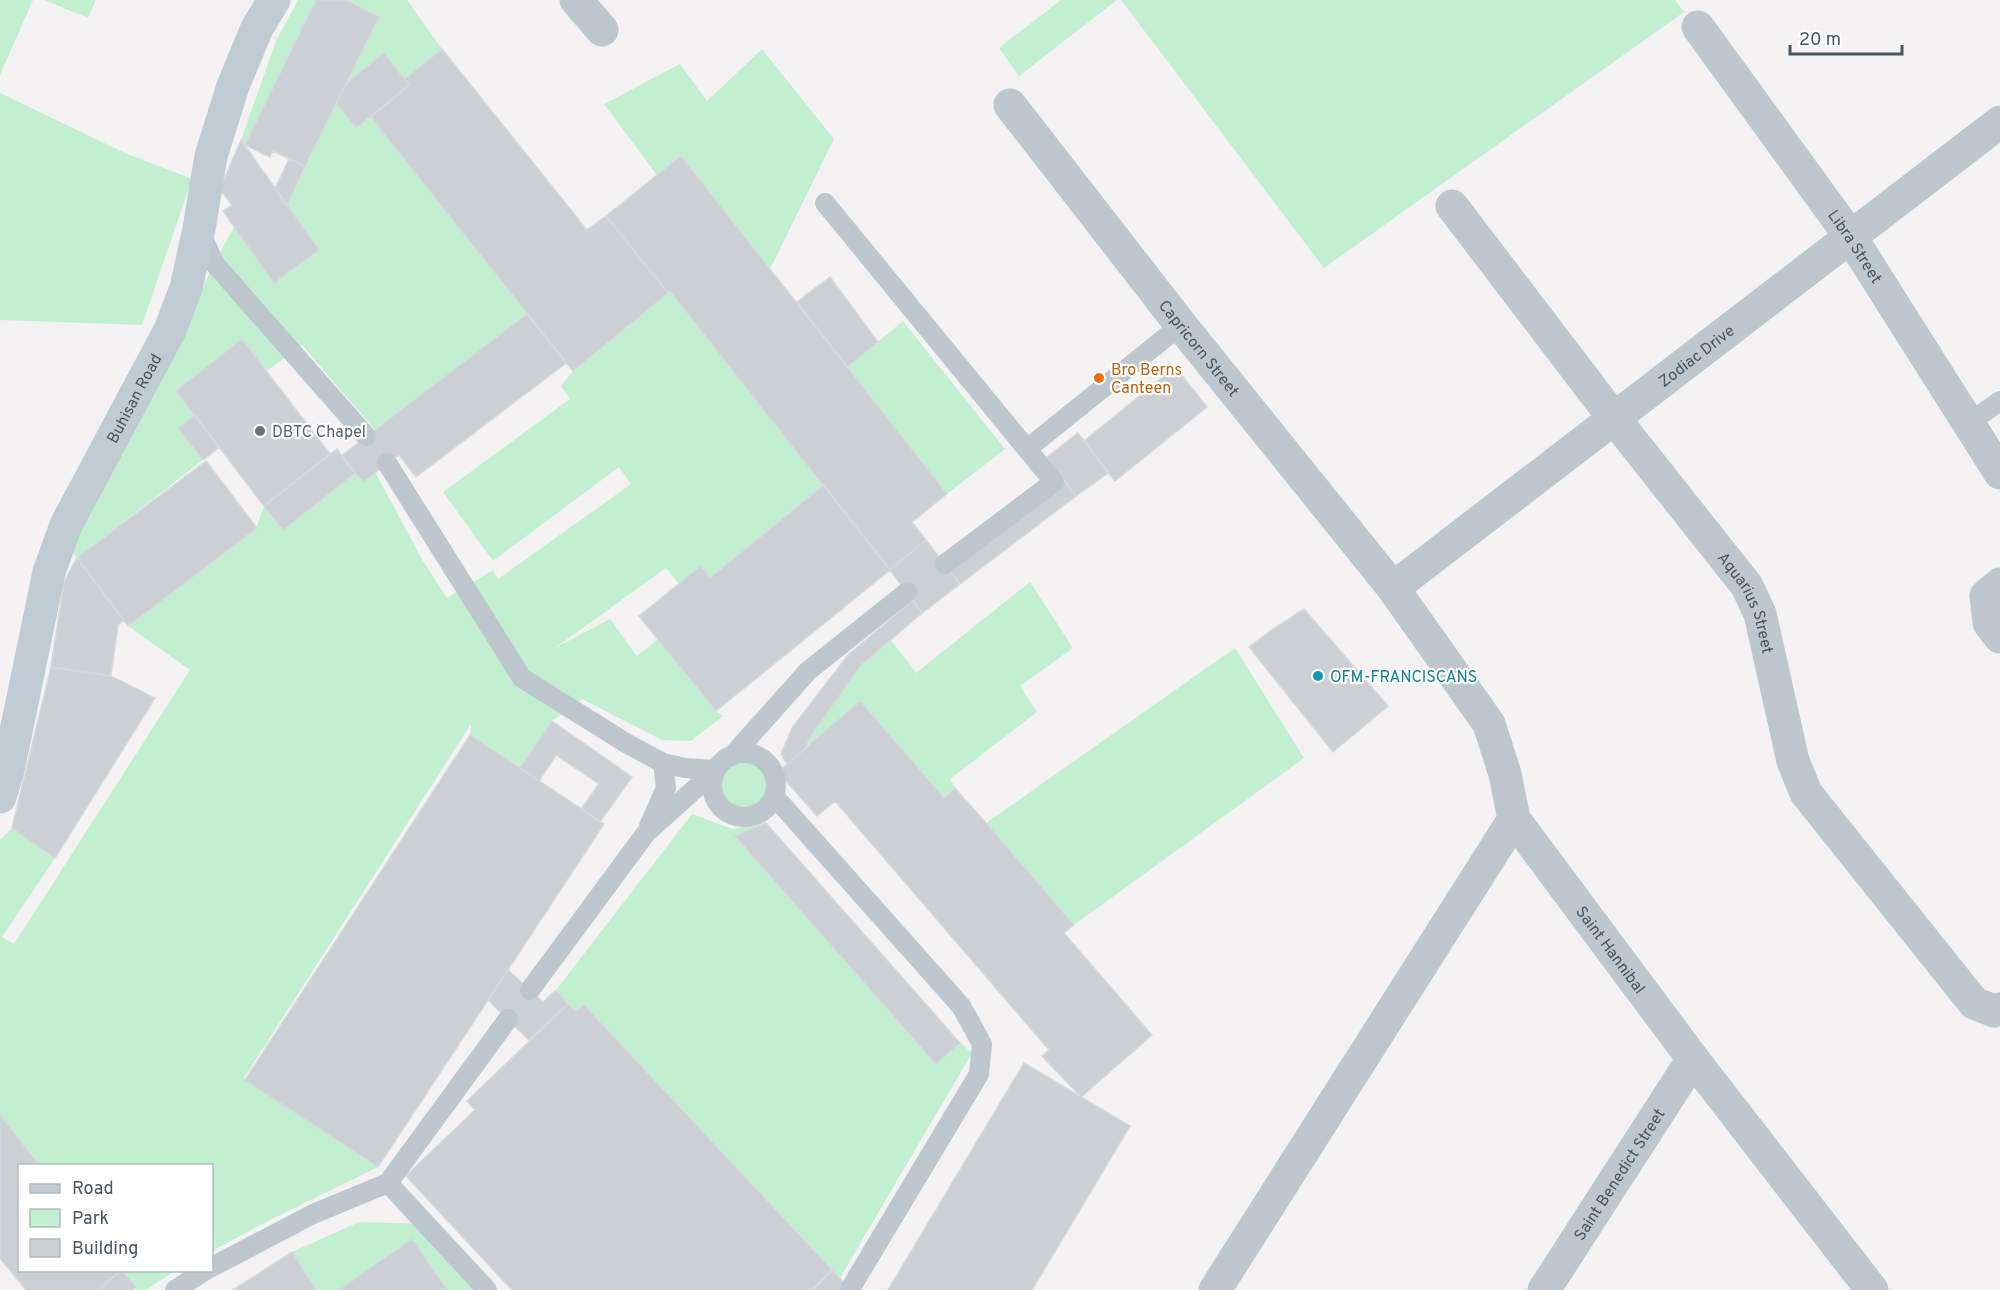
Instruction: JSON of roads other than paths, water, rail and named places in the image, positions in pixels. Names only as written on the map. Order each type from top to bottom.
[{"type":"street","name":"Buhisan Road","points":[[0,797],[50,572],[66,525],[170,330],[186,288],[211,156],[233,86],[257,28],[274,0]]},
{"type":"street","points":[[576,0],[602,30]]},
{"type":"street","name":"Libra Street","points":[[1698,27],[1850,236],[2000,473]]},
{"type":"street","name":"Capricorn Street","points":[[1010,105],[1181,325],[1393,588]]},
{"type":"street","name":"Zodiac Drive","points":[[1393,588],[2000,122]]},
{"type":"street","name":"Aquarius Street","points":[[1452,206],[1613,417],[1747,586],[1760,614],[1793,761],[1806,793],[1974,1003],[1994,1011],[2000,1009]]},
{"type":"street","points":[[2000,584],[1986,597],[1989,623],[2000,637]]},
{"type":"street","name":"Saint Hannibal","points":[[1393,588],[1488,724],[1505,774],[1514,819],[1693,1059],[1872,1290]]},
{"type":"street","points":[[1215,1290],[1514,819]]},
{"type":"street","name":"Saint Benedict Street","points":[[1544,1290],[1693,1059]]},
{"type":"lane","points":[[825,203],[1054,482],[945,564]]},
{"type":"lane","points":[[199,229],[214,263],[366,436]]},
{"type":"lane","points":[[1027,448],[1181,325]]},
{"type":"lane","points":[[1970,423],[2000,401]]},
{"type":"lane","points":[[387,463],[522,678],[626,743],[663,763],[686,768],[716,770]]},
{"type":"lane","points":[[732,756],[808,671],[907,592]]},
{"type":"lane","points":[[530,990],[646,833],[723,761],[742,753],[763,758],[775,775],[774,796],[762,812],[742,817],[731,814],[716,801],[713,780],[716,770]]},
{"type":"lane","points":[[646,833],[666,788],[663,763]]},
{"type":"lane","points":[[774,796],[961,1006],[982,1044],[978,1074],[850,1289]]},
{"type":"lane","points":[[213,1266],[312,1214],[388,1183],[508,1019]]},
{"type":"lane","points":[[388,1183],[487,1290]]},
{"type":"lane","points":[[175,1290],[203,1272]]},
{"type":"place","name":"Bro Berns Canteen","points":[[1099,378]]},
{"type":"place","name":"DBTC Chapel","points":[[260,431]]},
{"type":"place","name":"OFM-FRANCISCANS","points":[[1318,676]]}]
